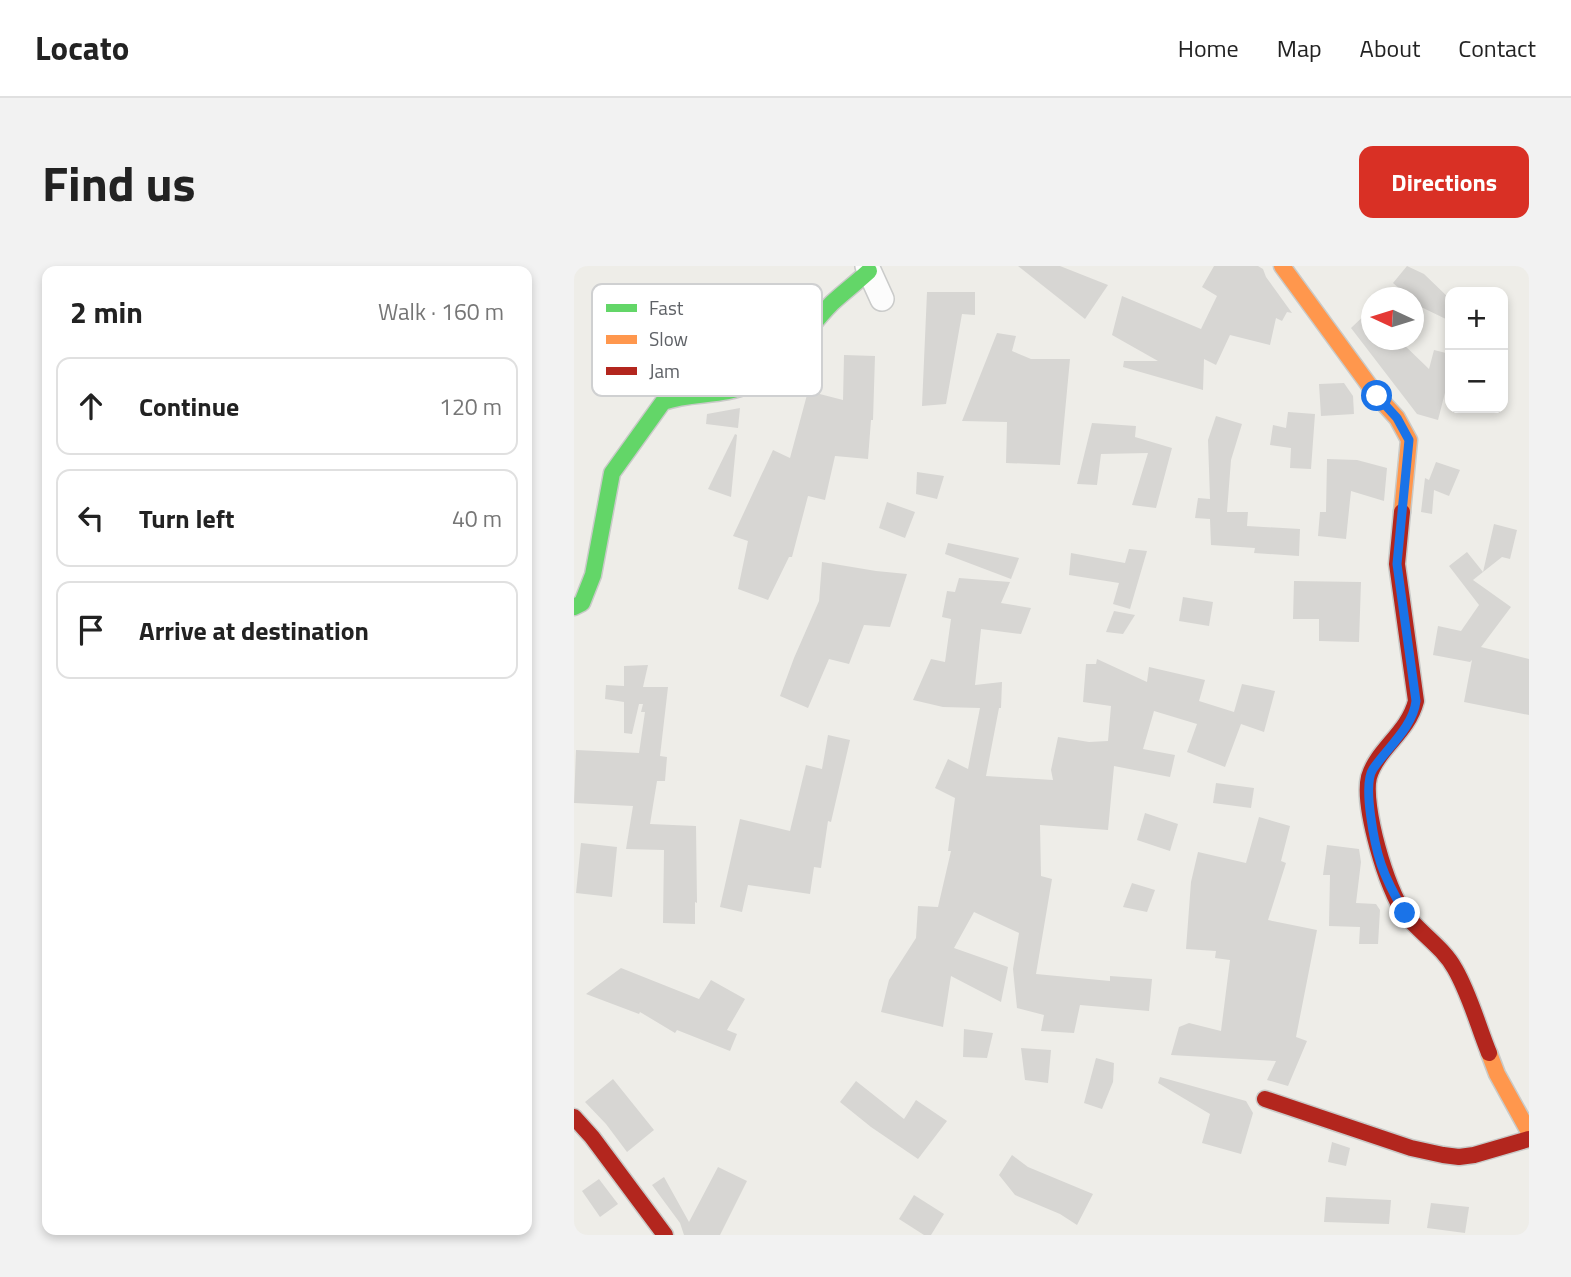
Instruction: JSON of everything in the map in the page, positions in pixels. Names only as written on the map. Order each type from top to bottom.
[{"type":"street","points":[[1282,266],[1362,376],[1397,418],[1409,440],[1397,564],[1415,688],[1415,709],[1410,720],[1371,772],[1367,792],[1381,863],[1391,889],[1405,913],[1450,960],[1456,970],[1497,1074],[1529,1132]]},
{"type":"street","points":[[822,314],[868,269],[882,299]]},
{"type":"street","points":[[574,607],[582,603],[593,575],[612,473],[663,402],[695,396]]},
{"type":"street","points":[[1265,1099],[1411,1148],[1443,1155],[1474,1155],[1529,1139]]},
{"type":"street","points":[[574,1117],[665,1235]]},
{"type":"building","points":[[1018,266],[1060,266],[1108,285],[1085,319]]},
{"type":"building","points":[[1214,266],[1258,266],[1263,269],[1292,313],[1287,312],[1282,321],[1276,318],[1270,345],[1230,335],[1216,365],[1204,359],[1203,390],[1123,367],[1124,361],[1158,361],[1112,335],[1122,296],[1201,329],[1217,296],[1202,287]]},
{"type":"building","points":[[1407,266],[1424,274],[1445,294],[1445,319],[1424,308],[1424,287],[1398,287],[1393,283]]},
{"type":"building","points":[[927,292],[975,292],[975,315],[962,314],[946,404],[922,406]]},
{"type":"building","points":[[1361,318],[1361,341],[1351,328]]},
{"type":"building","points":[[997,333],[1016,336],[1012,351],[1031,359],[1070,359],[1060,465],[1006,463],[1007,422],[962,421]]},
{"type":"building","points":[[1368,350],[1409,350],[1429,369],[1434,350],[1445,353],[1445,393],[1438,420],[1417,414]]},
{"type":"building","points":[[844,355],[875,356],[873,420],[868,459],[835,456],[825,500],[808,496],[792,557],[789,557],[768,600],[738,589],[748,541],[733,536],[773,450],[790,458],[807,396],[822,395],[843,400]]},
{"type":"building","points":[[1344,383],[1353,396],[1354,414],[1321,416],[1319,384]]},
{"type":"building","points":[[740,408],[738,428],[706,424],[707,414]]},
{"type":"building","points":[[1288,412],[1315,414],[1311,469],[1290,468],[1291,448],[1270,445],[1273,425],[1286,428]]},
{"type":"building","points":[[1216,416],[1242,424],[1231,460],[1227,512],[1248,512],[1247,526],[1300,529],[1299,556],[1254,553],[1255,548],[1211,545],[1210,519],[1195,518],[1198,498],[1210,499],[1208,440]]},
{"type":"building","points":[[1092,423],[1136,426],[1135,437],[1172,448],[1156,508],[1132,505],[1148,453],[1101,454],[1097,485],[1077,484]]},
{"type":"building","points":[[735,434],[737,435],[731,497],[708,489]]},
{"type":"building","points":[[1327,459],[1357,460],[1387,468],[1384,501],[1351,491],[1346,539],[1318,536],[1320,512],[1326,512]]},
{"type":"building","points":[[1436,462],[1460,470],[1449,496],[1434,490],[1432,514],[1421,512],[1425,478],[1429,480]]},
{"type":"building","points":[[917,472],[944,476],[937,499],[916,494]]},
{"type":"building","points":[[887,502],[915,512],[905,538],[879,528]]},
{"type":"building","points":[[1494,524],[1517,530],[1510,559],[1502,557],[1483,572]]},
{"type":"building","points":[[948,543],[1019,558],[1011,579],[945,554]]},
{"type":"building","points":[[1129,549],[1147,551],[1130,609],[1113,604],[1119,583],[1069,575],[1071,553],[1125,563]]},
{"type":"building","points":[[1467,552],[1483,572],[1473,580],[1511,607],[1481,647],[1529,659],[1529,715],[1464,702],[1472,660],[1470,662],[1433,655],[1438,626],[1461,631],[1479,605],[1449,566]]},
{"type":"building","points":[[822,562],[907,574],[890,627],[864,625],[849,664],[829,659],[808,708],[780,696],[819,601]]},
{"type":"building","points":[[959,578],[1010,582],[1001,603],[1031,608],[1021,634],[981,629],[975,685],[1002,682],[1001,708],[986,776],[1053,780],[1051,770],[1058,737],[1089,742],[1108,741],[1111,706],[1083,702],[1086,664],[1096,664],[1097,659],[1147,682],[1149,667],[1205,680],[1199,701],[1234,712],[1242,684],[1275,691],[1264,732],[1241,724],[1225,767],[1187,752],[1197,724],[1154,711],[1143,749],[1175,755],[1170,777],[1114,766],[1108,830],[1040,825],[1041,876],[1052,879],[1036,974],[1110,981],[1110,976],[1152,979],[1149,1011],[1080,1005],[1074,1033],[1041,1031],[1044,1015],[1017,1008],[1013,969],[1019,933],[974,912],[954,948],[1008,967],[1001,1002],[951,976],[943,1027],[881,1012],[889,980],[916,938],[918,906],[938,907],[951,851],[948,851],[955,798],[935,788],[948,759],[968,769],[980,708],[943,707],[913,700],[931,659],[945,662],[951,619],[942,617],[947,591],[955,592]]},
{"type":"building","points":[[1294,581],[1361,582],[1359,642],[1319,641],[1319,619],[1293,619]]},
{"type":"building","points":[[1183,597],[1213,602],[1209,626],[1179,621]]},
{"type":"building","points":[[1114,611],[1135,615],[1123,634],[1106,632]]},
{"type":"building","points":[[648,665],[643,687],[668,687],[660,756],[667,757],[665,781],[657,781],[650,824],[696,826],[695,924],[663,923],[664,850],[626,849],[633,806],[574,803],[576,750],[639,753],[645,712],[641,712],[643,704],[639,704],[632,734],[624,733],[624,702],[605,699],[606,685],[624,686],[624,666]]},
{"type":"building","points":[[828,735],[850,740],[831,822],[828,821],[821,868],[814,867],[810,894],[748,885],[742,912],[720,907],[740,819],[790,831],[806,765],[822,769]]},
{"type":"building","points":[[1216,783],[1254,788],[1251,808],[1213,803]]},
{"type":"building","points":[[1145,813],[1178,824],[1170,851],[1137,840]]},
{"type":"building","points":[[1259,817],[1290,826],[1281,861],[1286,863],[1268,920],[1317,930],[1296,1037],[1307,1041],[1288,1086],[1267,1080],[1276,1061],[1171,1055],[1179,1027],[1189,1023],[1221,1031],[1230,960],[1215,958],[1216,951],[1186,949],[1191,882],[1198,852],[1246,863]]},
{"type":"building","points":[[581,843],[617,847],[612,897],[576,893]]},
{"type":"building","points":[[1327,845],[1359,849],[1361,862],[1356,903],[1376,904],[1380,910],[1378,944],[1359,944],[1360,927],[1329,926],[1330,875],[1323,875]]},
{"type":"building","points":[[1132,883],[1155,890],[1147,912],[1123,907]]},
{"type":"building","points":[[621,968],[699,999],[711,980],[745,999],[727,1030],[737,1034],[730,1051],[677,1030],[675,1033],[640,1012],[639,1014],[586,994]]},
{"type":"building","points":[[964,1029],[993,1033],[987,1058],[963,1057]]},
{"type":"building","points":[[1021,1048],[1051,1050],[1048,1083],[1025,1080]]},
{"type":"building","points":[[1096,1058],[1114,1063],[1113,1082],[1102,1109],[1084,1103]]},
{"type":"building","points":[[1160,1077],[1246,1101],[1253,1113],[1241,1154],[1202,1143],[1210,1114],[1158,1083]]},
{"type":"building","points":[[613,1079],[654,1130],[627,1152],[585,1102]]},
{"type":"building","points":[[856,1081],[904,1119],[916,1100],[947,1121],[918,1159],[840,1102]]},
{"type":"building","points":[[1332,1142],[1350,1148],[1346,1166],[1328,1162]]},
{"type":"building","points":[[1012,1155],[1028,1167],[1093,1194],[1077,1225],[1060,1214],[1015,1195],[999,1175]]},
{"type":"building","points":[[718,1167],[747,1181],[720,1235],[684,1235],[680,1223],[652,1185],[664,1177],[689,1222]]},
{"type":"building","points":[[599,1179],[618,1204],[600,1217],[582,1191]]},
{"type":"building","points":[[914,1195],[944,1214],[931,1235],[924,1235],[899,1219]]},
{"type":"building","points":[[1326,1197],[1391,1200],[1389,1224],[1324,1222]]},
{"type":"building","points":[[1431,1203],[1469,1207],[1465,1233],[1427,1228]]},
{"type":"traffic: fast","points":[[822,314],[869,271]]},
{"type":"traffic: fast","points":[[574,607],[582,603],[593,575],[612,473],[663,402],[692,396]]},
{"type":"traffic: slow","points":[[1282,266],[1377,396],[1397,418],[1409,440],[1402,512]]},
{"type":"traffic: slow","points":[[1489,1053],[1497,1074],[1529,1132]]},
{"type":"traffic: jam","points":[[1402,512],[1397,564],[1416,701],[1406,722],[1373,767],[1369,777],[1369,807],[1384,868],[1398,903],[1455,969],[1489,1053]]},
{"type":"traffic: jam","points":[[1265,1099],[1411,1148],[1443,1155],[1474,1155],[1529,1139]]},
{"type":"traffic: jam","points":[[574,1117],[665,1235]]},
{"type":"route","points":[[1377,396],[1397,418],[1409,440],[1397,564],[1416,701],[1410,720],[1371,772],[1367,792],[1381,863],[1391,889],[1405,913]]}]
